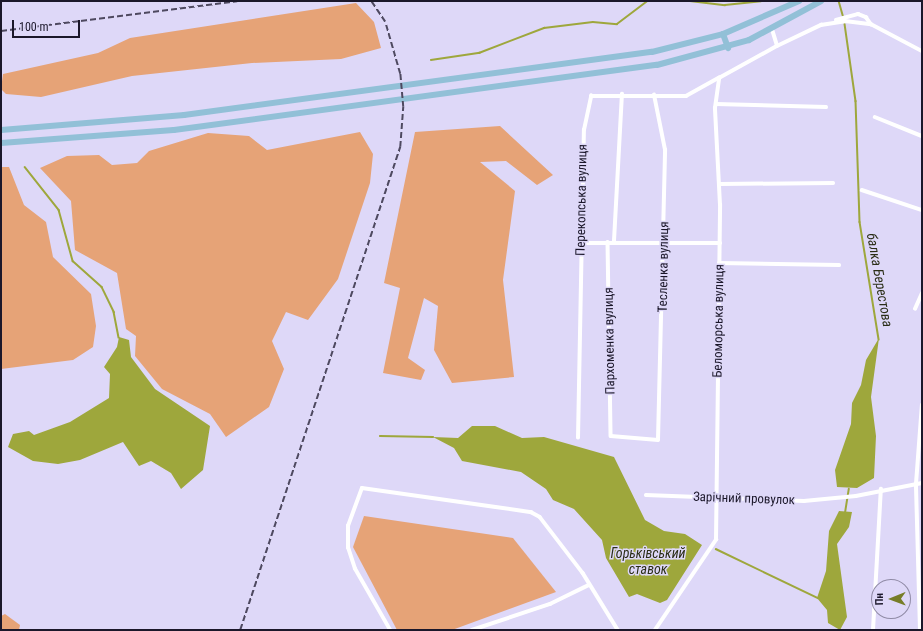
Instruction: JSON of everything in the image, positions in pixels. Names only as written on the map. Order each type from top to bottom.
[{"type":"main road","points":[[1,130],[151,118],[419,84],[652,52],[723,34],[799,1]]},
{"type":"main road","points":[[1,143],[174,130],[634,69],[728,48],[772,30],[821,1]]},
{"type":"main road","points":[[723,34],[728,48]]},
{"type":"street","points":[[719,78],[777,46],[835,21],[858,14],[866,17],[871,24]]},
{"type":"street","points":[[835,21],[871,24],[922,51]]},
{"type":"street","points":[[772,30],[777,46]]},
{"type":"street","name":"Перекопська вулиця","points":[[578,438],[580,243],[586,110],[591,96],[622,94],[686,96],[719,78]]},
{"type":"street","name":"Беломорська вулиця","points":[[655,630],[716,540],[720,184],[716,104],[719,78]]},
{"type":"street","points":[[614,241],[622,94]]},
{"type":"street","name":"Тесленка вулиця","points":[[613,438],[658,440],[665,241],[665,150],[654,95]]},
{"type":"street","points":[[716,104],[826,107]]},
{"type":"street","points":[[876,117],[922,136]]},
{"type":"street","points":[[720,184],[833,183]]},
{"type":"street","points":[[862,190],[922,210]]},
{"type":"street","points":[[580,243],[614,241],[720,243]]},
{"type":"street","name":"Пархоменка вулиця","points":[[608,242],[613,438]]},
{"type":"street","points":[[719,263],[839,265]]},
{"type":"street","points":[[915,310],[922,293]]},
{"type":"street","points":[[920,630],[920,561],[916,484],[922,405]]},
{"type":"street","name":"Зарічний провулок","points":[[646,495],[804,501],[856,496],[881,489],[922,483]]},
{"type":"street","points":[[390,630],[355,569],[348,548],[348,526],[362,488],[531,512],[540,517],[590,585],[618,630]]},
{"type":"street","points":[[873,630],[881,489]]},
{"type":"street","points":[[472,630],[550,604],[590,585]]},
{"type":"shaded area","points":[[356,3],[374,22],[381,48],[341,59],[252,63],[132,76],[41,97],[6,94],[1,89],[3,74],[98,53],[130,38]]},
{"type":"shaded area","points":[[500,126],[553,175],[537,185],[506,161],[480,162],[515,191],[503,280],[514,377],[452,383],[434,350],[438,306],[424,298],[408,358],[425,370],[421,380],[383,373],[400,288],[384,283],[415,132]]},
{"type":"shaded area","points":[[360,132],[373,154],[370,183],[338,279],[308,320],[286,312],[272,341],[284,369],[269,407],[226,437],[210,414],[162,389],[135,356],[136,336],[126,329],[117,273],[75,250],[71,201],[40,168],[67,156],[99,155],[112,165],[137,163],[149,151],[208,133],[249,136],[267,150]]},
{"type":"shaded area","points":[[1,167],[9,167],[24,205],[46,222],[53,257],[91,294],[96,326],[93,347],[73,360],[1,369]]},
{"type":"shaded area","points":[[364,516],[513,538],[556,592],[452,630],[397,630],[353,547]]},
{"type":"shaded area","points":[[5,614],[20,625],[19,630],[1,630],[1,616]]},
{"type":"water","points":[[119,337],[129,340],[131,357],[155,389],[210,426],[203,470],[181,489],[171,473],[151,461],[139,466],[123,442],[80,460],[58,464],[33,461],[8,447],[13,434],[29,431],[34,435],[70,422],[109,398],[110,374],[104,367],[117,347]]},
{"type":"water","points":[[879,338],[871,397],[876,436],[874,478],[857,488],[837,487],[835,470],[851,424],[852,403],[861,385],[866,360]]},
{"type":"water","name":"Горьківський ставок","points":[[472,426],[495,426],[522,438],[544,437],[614,457],[645,520],[664,531],[685,534],[702,545],[667,600],[660,603],[637,594],[629,597],[606,558],[602,540],[574,509],[553,500],[546,489],[521,472],[462,461],[454,448],[433,437],[458,438]]},
{"type":"water","points":[[839,511],[852,512],[849,527],[837,544],[847,617],[840,630],[828,623],[827,610],[817,598],[826,571],[829,531]]},
{"type":"waterway","name":"балка Берестова","points":[[431,60],[479,53],[544,28],[593,22],[617,24],[647,1]]},
{"type":"waterway","name":"балка Берестова","points":[[690,1],[725,5],[761,1]]},
{"type":"waterway","name":"балка Берестова","points":[[839,1],[843,15]]},
{"type":"waterway","name":"балка Берестова","points":[[845,24],[856,101],[860,222],[879,339]]},
{"type":"waterway","points":[[25,167],[59,210],[73,261],[102,287],[114,312],[119,338]]},
{"type":"waterway","points":[[380,436],[433,437]]},
{"type":"waterway","name":"балка Берестова","points":[[845,513],[849,489]]},
{"type":"waterway","points":[[716,549],[818,598]]},
{"type":"railway","points":[[1,31],[237,1]]},
{"type":"railway","points":[[240,630],[400,147],[403,107],[400,74],[385,22],[371,1]]}]
